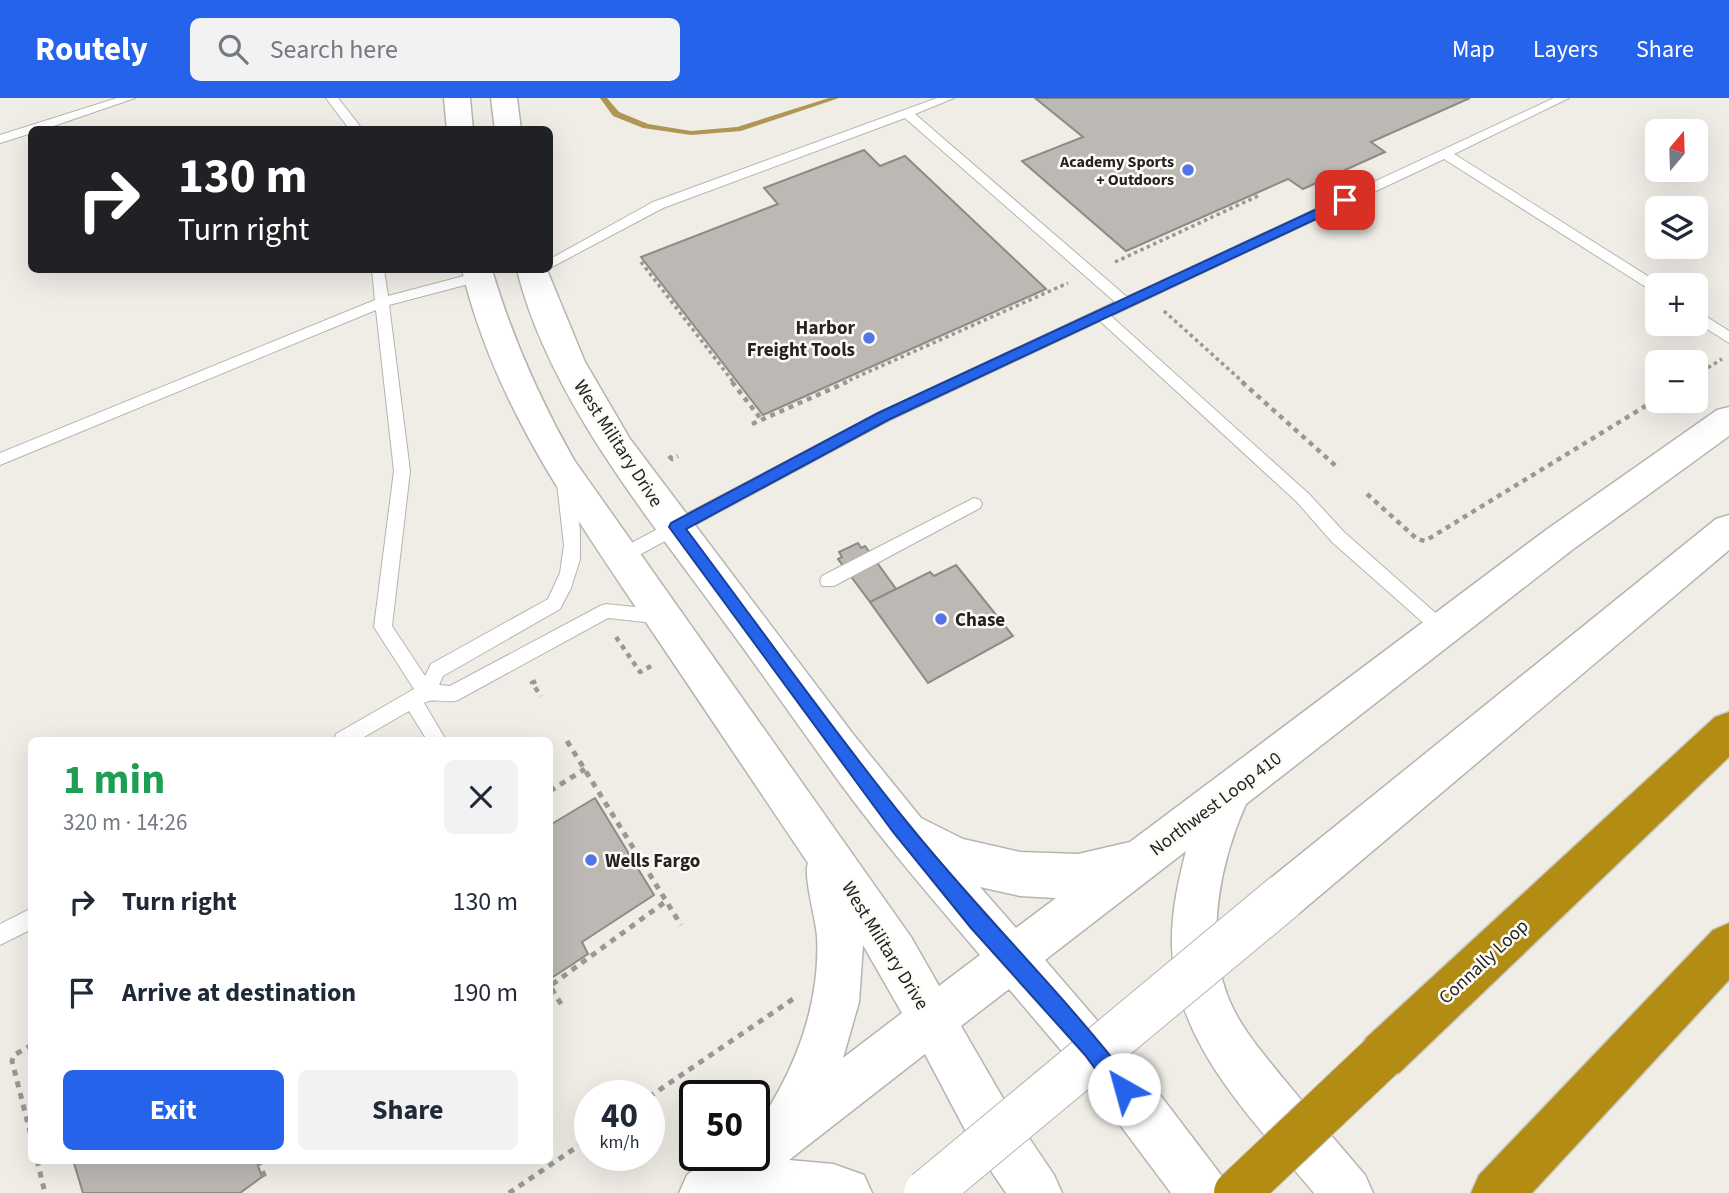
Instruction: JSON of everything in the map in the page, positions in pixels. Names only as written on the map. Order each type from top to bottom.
[{"type":"highway","name":"Connally Loop","points":[[1237,1193],[1729,730]]},
{"type":"highway","points":[[1503,1186],[1729,946]]},
{"type":"main road","points":[[457,98],[460,126]]},
{"type":"main road","points":[[504,98],[508,126]]},
{"type":"main road","points":[[478,273],[500,275],[508,279],[516,305],[567,360]]},
{"type":"main road","name":"West Military Drive","points":[[478,273],[492,329],[534,419],[562,469],[901,962],[990,1125],[1036,1193]]},
{"type":"main road","name":"West Military Drive","points":[[540,273],[546,316],[588,402],[676,527],[899,826],[1012,960],[1092,1048],[1203,1193]]},
{"type":"main road","name":"Northwest Loop 410","points":[[705,1193],[1442,629],[1614,499],[1729,419]]},
{"type":"main road","points":[[927,1193],[1729,529]]},
{"type":"main road","points":[[1229,794],[1217,814],[1198,891],[1195,952],[1203,999],[1225,1044],[1347,1193]]},
{"type":"main road","points":[[780,1136],[796,1110],[824,1042],[835,1009],[842,955],[836,898],[806,823]]},
{"type":"main road","points":[[899,826],[940,852],[990,868],[1034,876],[1104,870],[1147,855]]},
{"type":"main road","points":[[744,1193],[775,1184],[800,1184],[846,1193]]},
{"type":"lane","points":[[41,126],[129,98]]},
{"type":"lane","points":[[332,98],[354,126]]},
{"type":"lane","points":[[553,262],[659,205],[948,98]]},
{"type":"lane","points":[[622,556],[883,416],[1563,98]]},
{"type":"lane","points":[[906,114],[1125,303]]},
{"type":"lane","points":[[0,139],[28,130]]},
{"type":"lane","points":[[1445,153],[1645,280]]},
{"type":"lane","points":[[378,273],[402,471],[383,627],[419,696],[436,737]]},
{"type":"lane","points":[[0,460],[382,302],[478,273]]},
{"type":"lane","points":[[1101,314],[1303,498],[1338,537],[1442,629]]},
{"type":"lane","points":[[1708,323],[1729,338]]},
{"type":"lane","points":[[347,737],[419,696],[437,670],[554,604],[565,586],[574,537],[562,469]]},
{"type":"lane","points":[[828,581],[974,503]]},
{"type":"lane","points":[[419,696],[452,694],[606,611],[666,617]]},
{"type":"lane","points":[[0,935],[28,920]]},
{"type":"path","points":[[1111,264],[1260,195]]},
{"type":"path","points":[[641,262],[761,419]]},
{"type":"path","points":[[752,424],[1071,282]]},
{"type":"path","points":[[1163,310],[1337,467]]},
{"type":"path","points":[[1708,368],[1729,355]]},
{"type":"path","points":[[1367,494],[1417,538],[1425,541],[1645,406]]},
{"type":"path","points":[[618,640],[640,673],[657,663]]},
{"type":"path","points":[[532,683],[541,696]]},
{"type":"path","points":[[567,741],[681,925]]},
{"type":"path","points":[[553,789],[585,769]]},
{"type":"path","points":[[553,984],[665,902]]},
{"type":"path","points":[[553,991],[561,1004]]},
{"type":"path","points":[[665,1086],[797,996]]},
{"type":"path","points":[[28,1047],[14,1055],[12,1061],[28,1124]]},
{"type":"path","points":[[553,1163],[574,1149]]},
{"type":"path","points":[[38,1164],[45,1193]]},
{"type":"path","points":[[260,1164],[265,1178]]},
{"type":"path","points":[[509,1193],[552,1164]]},
{"type":"building","name":"Academy Sports + Outdoors","points":[[1035,98],[1470,98],[1371,142],[1385,152],[1303,189],[1288,179],[1126,251],[1022,161],[1083,137]]},
{"type":"building","points":[[864,150],[880,166],[905,156],[1046,289],[763,415],[641,257],[778,204],[764,188]]},
{"type":"building","points":[[858,543],[861,548],[865,546],[896,589],[870,602],[838,559],[842,557],[839,552]]},
{"type":"building","name":"Chase","points":[[956,565],[1013,636],[928,683],[870,602],[930,572],[934,576]]},
{"type":"building","name":"Wells Fargo","points":[[595,798],[654,895],[582,942],[588,954],[553,977],[553,823]]},
{"type":"building","points":[[74,1164],[257,1164],[262,1177],[240,1193],[83,1193]]},
{"type":"waterway","points":[[603,98],[616,114],[646,126],[691,133],[738,129],[836,98]]},
{"type":"place","name":"Academy Sports + Outdoors","points":[[1188,170]]},
{"type":"place","name":"Harbor Freight Tools","points":[[869,338]]},
{"type":"place","name":"Chase","points":[[941,619]]},
{"type":"place","name":"Wells Fargo","points":[[591,860]]},
{"type":"route","points":[[1124,1089],[1092,1048],[978,922],[899,826],[676,527],[883,416],[1345,200]]}]
